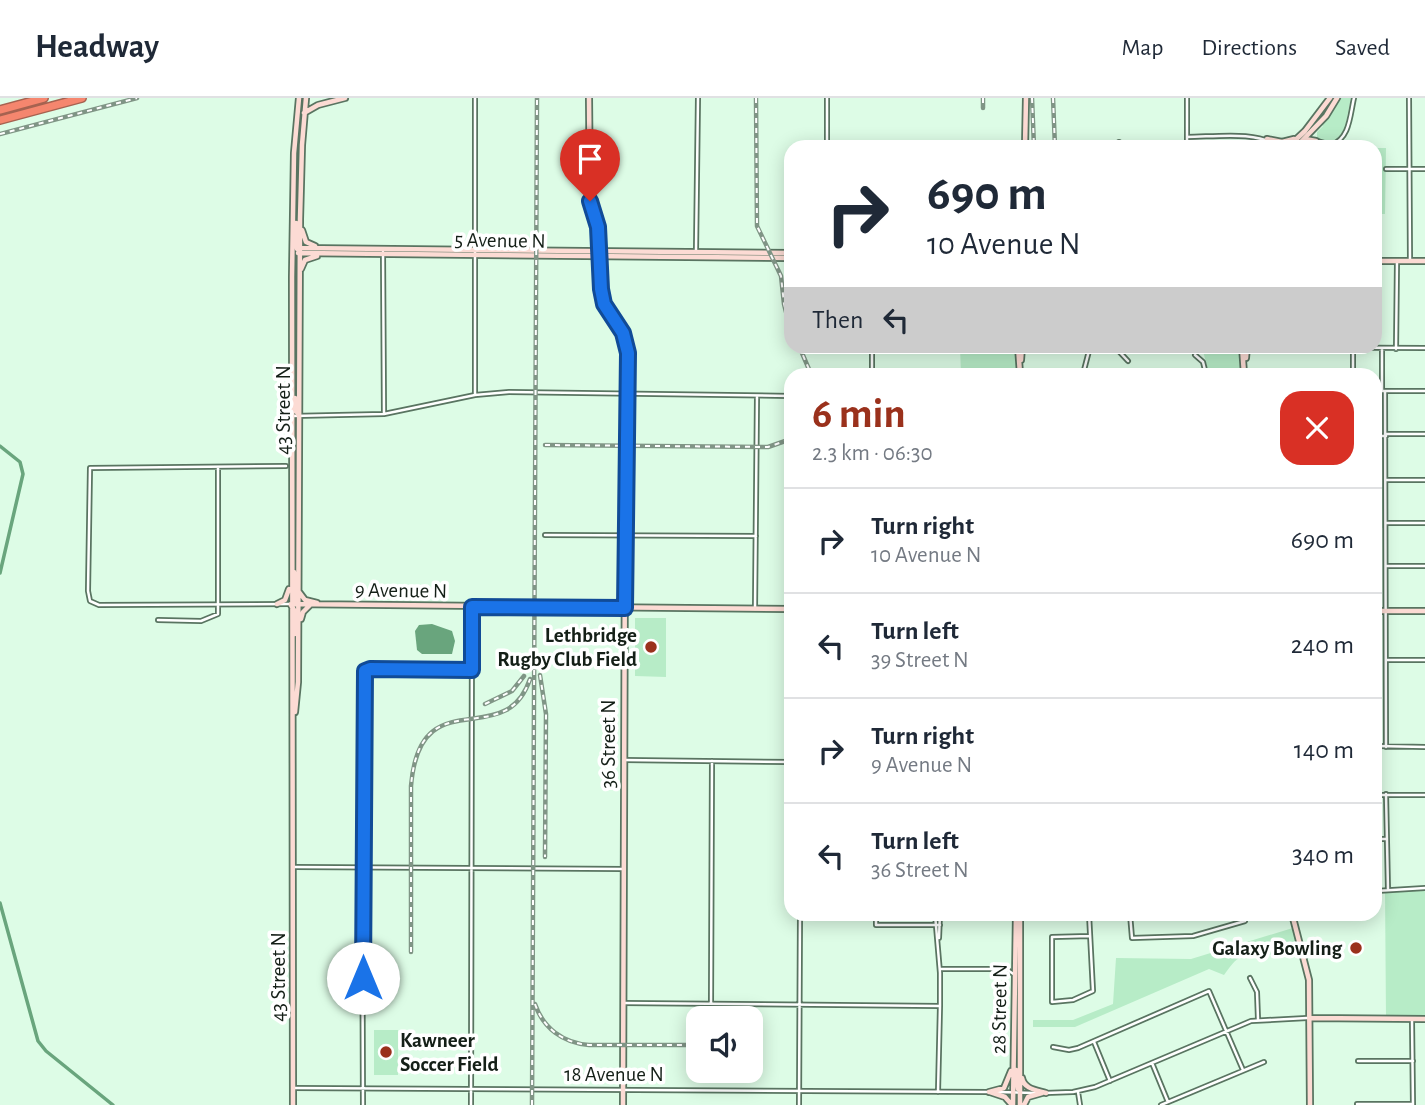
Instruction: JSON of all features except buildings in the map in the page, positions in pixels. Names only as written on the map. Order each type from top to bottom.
[{"type":"highway","points":[[0,110],[44,98]]},
{"type":"highway","points":[[0,120],[82,98]]},
{"type":"main road","name":"43 Street N","points":[[294,723],[291,681],[292,362],[296,250],[294,143],[299,98]]},
{"type":"main road","name":"43 Street N","points":[[293,1105],[294,723],[298,658],[300,272],[296,250],[306,98]]},
{"type":"main road","points":[[306,98],[310,104],[318,105]]},
{"type":"main road","points":[[304,113],[318,105],[345,98]]},
{"type":"main road","name":"36 Street N","points":[[589,98],[590,201],[598,227],[601,289],[604,304],[623,333],[628,353],[623,1105]]},
{"type":"main road","points":[[1026,98],[1026,140]]},
{"type":"main road","points":[[1301,138],[1330,98]]},
{"type":"main road","points":[[1298,140],[1313,130],[1326,116],[1337,98]]},
{"type":"main road","points":[[1313,130],[1316,140]]},
{"type":"main road","points":[[1266,139],[1271,140]]},
{"type":"main road","points":[[1292,140],[1311,140]]},
{"type":"main road","points":[[300,219],[306,242],[322,248]]},
{"type":"main road","name":"5 Avenue N","points":[[296,250],[322,248],[383,252]]},
{"type":"main road","name":"5 Avenue N","points":[[296,250],[328,254],[383,252],[784,256]]},
{"type":"main road","points":[[300,272],[306,260],[312,256],[328,254]]},
{"type":"main road","points":[[1382,261],[1425,261]]},
{"type":"main road","points":[[292,362],[295,409],[299,416]]},
{"type":"main road","points":[[291,546],[295,598],[298,604]]},
{"type":"main road","points":[[277,604],[286,599],[291,581]]},
{"type":"main road","points":[[298,586],[305,600],[328,605]]},
{"type":"main road","points":[[291,604],[294,610],[298,658]]},
{"type":"main road","name":"9 Avenue N","points":[[291,604],[784,609]]},
{"type":"main road","points":[[298,630],[302,614],[310,605]]},
{"type":"main road","points":[[1382,611],[1425,611]]},
{"type":"main road","name":"28 Street N","points":[[1017,1092],[1013,1034],[1018,921]]},
{"type":"main road","name":"28 Street N","points":[[1017,1105],[1020,1067],[1018,921]]},
{"type":"main road","points":[[1294,921],[1307,967],[1310,1105]]},
{"type":"main road","points":[[1310,1018],[1425,1019]]},
{"type":"main road","points":[[1013,1034],[1017,1092]]},
{"type":"main road","points":[[989,1092],[1004,1088],[1013,1062]]},
{"type":"main road","points":[[1020,1067],[1026,1086],[1046,1093]]},
{"type":"main road","points":[[989,1092],[1005,1097],[1017,1105],[1031,1096],[1046,1093]]},
{"type":"street","points":[[475,98],[475,395]]},
{"type":"street","points":[[696,255],[698,98]]},
{"type":"street","points":[[827,98],[827,140]]},
{"type":"street","points":[[1187,98],[1187,140]]},
{"type":"street","points":[[1342,140],[1346,132],[1353,98]]},
{"type":"street","points":[[1409,98],[1410,261]]},
{"type":"street","points":[[1187,136],[1251,136],[1266,139]]},
{"type":"street","points":[[1386,169],[1425,169]]},
{"type":"street","points":[[383,252],[384,414]]},
{"type":"street","points":[[1396,349],[1397,261]]},
{"type":"street","points":[[1386,747],[1386,435],[1382,348],[1425,348]]},
{"type":"street","points":[[1121,354],[1128,361]]},
{"type":"street","points":[[1195,355],[1203,362],[1204,368]]},
{"type":"street","points":[[1384,391],[1425,391]]},
{"type":"street","points":[[292,416],[384,414],[475,395],[522,392],[784,396]]},
{"type":"street","points":[[755,609],[757,396]]},
{"type":"street","points":[[1382,435],[1425,435]]},
{"type":"street","points":[[158,620],[201,621],[218,614],[218,467],[286,466]]},
{"type":"street","name":"9 Avenue N","points":[[218,467],[90,468],[90,601],[94,604],[291,604]]},
{"type":"street","points":[[1386,480],[1425,480]]},
{"type":"street","points":[[1386,523],[1425,523]]},
{"type":"street","points":[[545,535],[756,536]]},
{"type":"street","points":[[1386,566],[1425,566]]},
{"type":"street","points":[[471,1105],[472,607]]},
{"type":"street","points":[[1386,660],[1425,660]]},
{"type":"street","points":[[363,1105],[365,671],[472,670]]},
{"type":"street","points":[[1382,747],[1425,747]]},
{"type":"street","points":[[624,760],[784,762]]},
{"type":"street","points":[[711,1004],[712,761]]},
{"type":"street","points":[[1382,794],[1425,794]]},
{"type":"street","points":[[1386,794],[1388,890]]},
{"type":"street","points":[[294,867],[624,869]]},
{"type":"street","points":[[1382,890],[1425,888]]},
{"type":"street","points":[[799,1105],[800,921]]},
{"type":"street","points":[[876,921],[876,925],[938,925]]},
{"type":"street","points":[[938,921],[938,1092]]},
{"type":"street","points":[[1089,921],[1093,991],[1073,1000],[1052,1002],[1052,937],[1090,936]]},
{"type":"street","points":[[1131,921],[1132,938],[1193,936],[1245,921]]},
{"type":"street","points":[[940,969],[1006,969],[1016,963]]},
{"type":"street","points":[[1006,969],[1016,975]]},
{"type":"street","points":[[1250,978],[1257,992],[1258,1019]]},
{"type":"street","points":[[1053,1047],[1073,1049],[1094,1042],[1209,991],[1243,1070]]},
{"type":"street","points":[[623,1003],[940,1006]]},
{"type":"street","name":"18 Avenue N","points":[[293,1088],[1077,1092],[1110,1081],[1225,1030],[1258,1019],[1310,1018]]},
{"type":"street","points":[[1357,1104],[1413,1105],[1412,1019]]},
{"type":"street","points":[[1094,1042],[1110,1081]]},
{"type":"street","points":[[1358,1060],[1413,1061]]},
{"type":"street","points":[[1161,1105],[1264,1062]]},
{"type":"street","points":[[1152,1063],[1168,1102]]},
{"type":"street","points":[[1077,1092],[1080,1105]]},
{"type":"shaded area","points":[[1339,98],[1351,98],[1344,132],[1335,140],[1317,138],[1317,132],[1323,126],[1321,124]]},
{"type":"shaded area","points":[[1382,148],[1386,148],[1385,214],[1382,214]]},
{"type":"shaded area","points":[[960,354],[1017,354],[1017,368],[961,368]]},
{"type":"shaded area","points":[[1204,354],[1241,354],[1241,368],[1207,368]]},
{"type":"shaded area","points":[[1382,487],[1386,487],[1386,528],[1382,528]]},
{"type":"shaded area","name":"Lethbridge Rugby Club Field","points":[[635,618],[666,618],[666,677],[635,676]]},
{"type":"shaded area","points":[[432,624],[452,631],[455,641],[452,654],[422,654],[417,650],[415,631],[419,625]]},
{"type":"shaded area","points":[[1425,888],[1425,1019],[1386,1018],[1385,890]]},
{"type":"shaded area","points":[[1296,927],[1302,945],[1272,954],[1243,956],[1224,975],[1209,969],[1075,1027],[1033,1027],[1033,1020],[1073,1020],[1113,1004],[1116,958],[1191,959]]},
{"type":"shaded area","name":"Kawneer Soccer Field","points":[[374,1030],[398,1030],[398,1075],[374,1075]]},
{"type":"waterway","points":[[0,446],[20,462],[23,474],[0,573]]},
{"type":"waterway","points":[[0,903],[38,1041],[46,1051],[113,1105]]},
{"type":"railway","points":[[0,134],[137,98]]},
{"type":"railway","points":[[532,1105],[537,98]]},
{"type":"railway","points":[[756,98],[757,226],[781,276],[784,304]]},
{"type":"railway","points":[[983,98],[983,108]]},
{"type":"railway","points":[[1032,98],[1034,140]]},
{"type":"railway","points":[[1053,98],[1055,140]]},
{"type":"railway","points":[[802,354],[808,368]]},
{"type":"railway","points":[[545,445],[768,447],[784,441]]},
{"type":"railway","points":[[540,675],[546,714],[545,857]]},
{"type":"railway","points":[[485,704],[512,691],[524,676]]},
{"type":"railway","points":[[411,952],[411,786],[418,753],[430,734],[446,724],[502,712],[518,701],[530,679]]},
{"type":"railway","points":[[535,1004],[543,1020],[555,1033],[580,1044],[686,1045]]},
{"type":"place","name":"Lethbridge Rugby Club Field","points":[[651,647]]},
{"type":"place","name":"Galaxy Bowling","points":[[1356,948]]},
{"type":"place","name":"Kawneer Soccer Field","points":[[386,1052]]},
{"type":"route","points":[[363,978],[365,671],[472,670],[472,607],[625,608],[628,353],[623,333],[604,304],[598,227],[590,201]]}]
